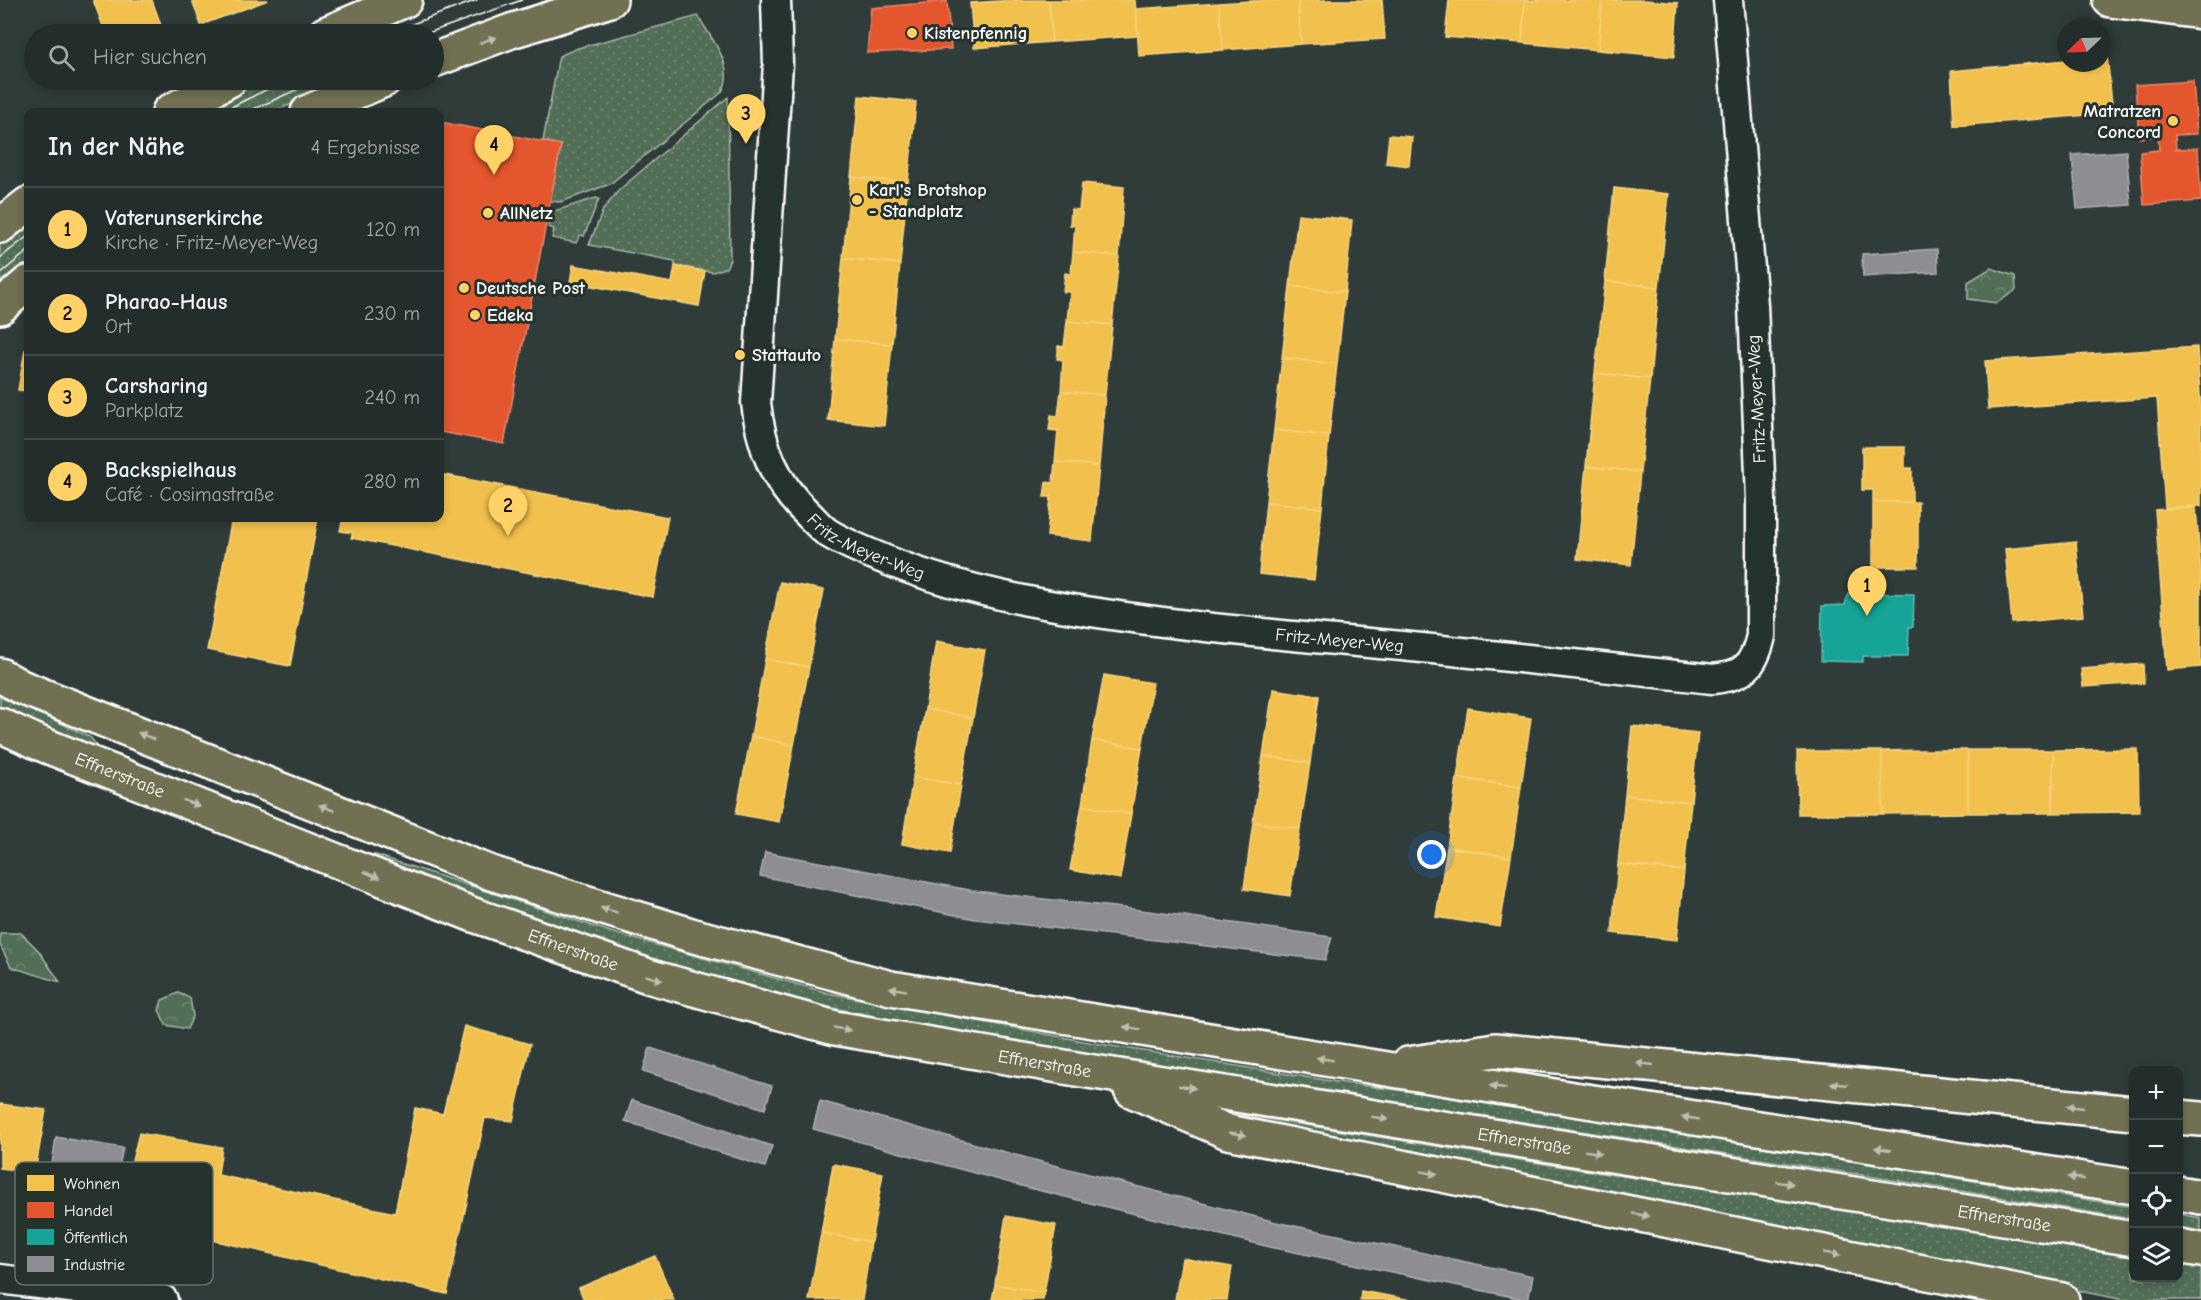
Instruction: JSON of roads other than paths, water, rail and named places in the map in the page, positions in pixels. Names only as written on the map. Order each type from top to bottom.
[{"type":"main road","points":[[349,24],[405,0]]},
{"type":"main road","points":[[444,56],[511,31],[610,0]]},
{"type":"main road","points":[[2110,0],[2201,12]]},
{"type":"main road","points":[[176,108],[210,90]]},
{"type":"main road","points":[[318,108],[360,90]]},
{"type":"main road","points":[[0,226],[24,207]]},
{"type":"main road","points":[[0,307],[24,286]]},
{"type":"main road","points":[[0,675],[21,687],[491,873],[691,935],[891,988],[1890,1150],[2129,1185]]},
{"type":"main road","name":"Effnerstraße","points":[[0,725],[471,914],[651,977],[834,1028],[2129,1238]]},
{"type":"main road","points":[[1383,1069],[1495,1050],[2129,1113]]},
{"type":"main road","points":[[1088,1071],[1228,1132],[2062,1300]]},
{"type":"main road","points":[[2183,1117],[2201,1119]]},
{"type":"main road","points":[[2183,1194],[2201,1197]]},
{"type":"main road","points":[[2183,1247],[2201,1250]]},
{"type":"street","name":"Fritz-Meyer-Weg","points":[[776,0],[778,64],[757,411],[765,451],[778,479],[791,497],[827,532],[864,551],[924,576],[978,591],[1075,610],[1235,631],[1428,648],[1713,679],[1728,677],[1742,671],[1756,655],[1761,636],[1761,499],[1753,305],[1728,0]]},
{"type":"street","points":[[0,1279],[15,1281]]},
{"type":"street","points":[[40,1285],[119,1297],[163,1300]]},
{"type":"tram line","points":[[412,24],[477,0]]},
{"type":"tram line","points":[[444,27],[522,0]]},
{"type":"tram line","points":[[229,108],[266,90]]},
{"type":"tram line","points":[[256,108],[296,90]]},
{"type":"tram line","points":[[0,258],[24,239]]},
{"type":"tram line","points":[[0,274],[24,254]]},
{"type":"place","name":"Kistenpfennig","points":[[912,33]]},
{"type":"place","name":"Matratzen Concord","points":[[2173,121]]},
{"type":"place","name":"Carsharing","points":[[746,144]]},
{"type":"place","name":"Backspielhaus","points":[[494,175]]},
{"type":"place","name":"Karl's Brotshop - Standplatz","points":[[857,200]]},
{"type":"place","name":"AllNetz","points":[[488,213]]},
{"type":"place","name":"Deutsche Post","points":[[464,288]]},
{"type":"place","name":"Edeka","points":[[475,315]]},
{"type":"place","name":"Stattauto","points":[[740,355]]},
{"type":"place","name":"Pharao-Haus","points":[[508,536]]},
{"type":"place","name":"Vaterunserkirche","points":[[1867,616]]}]
